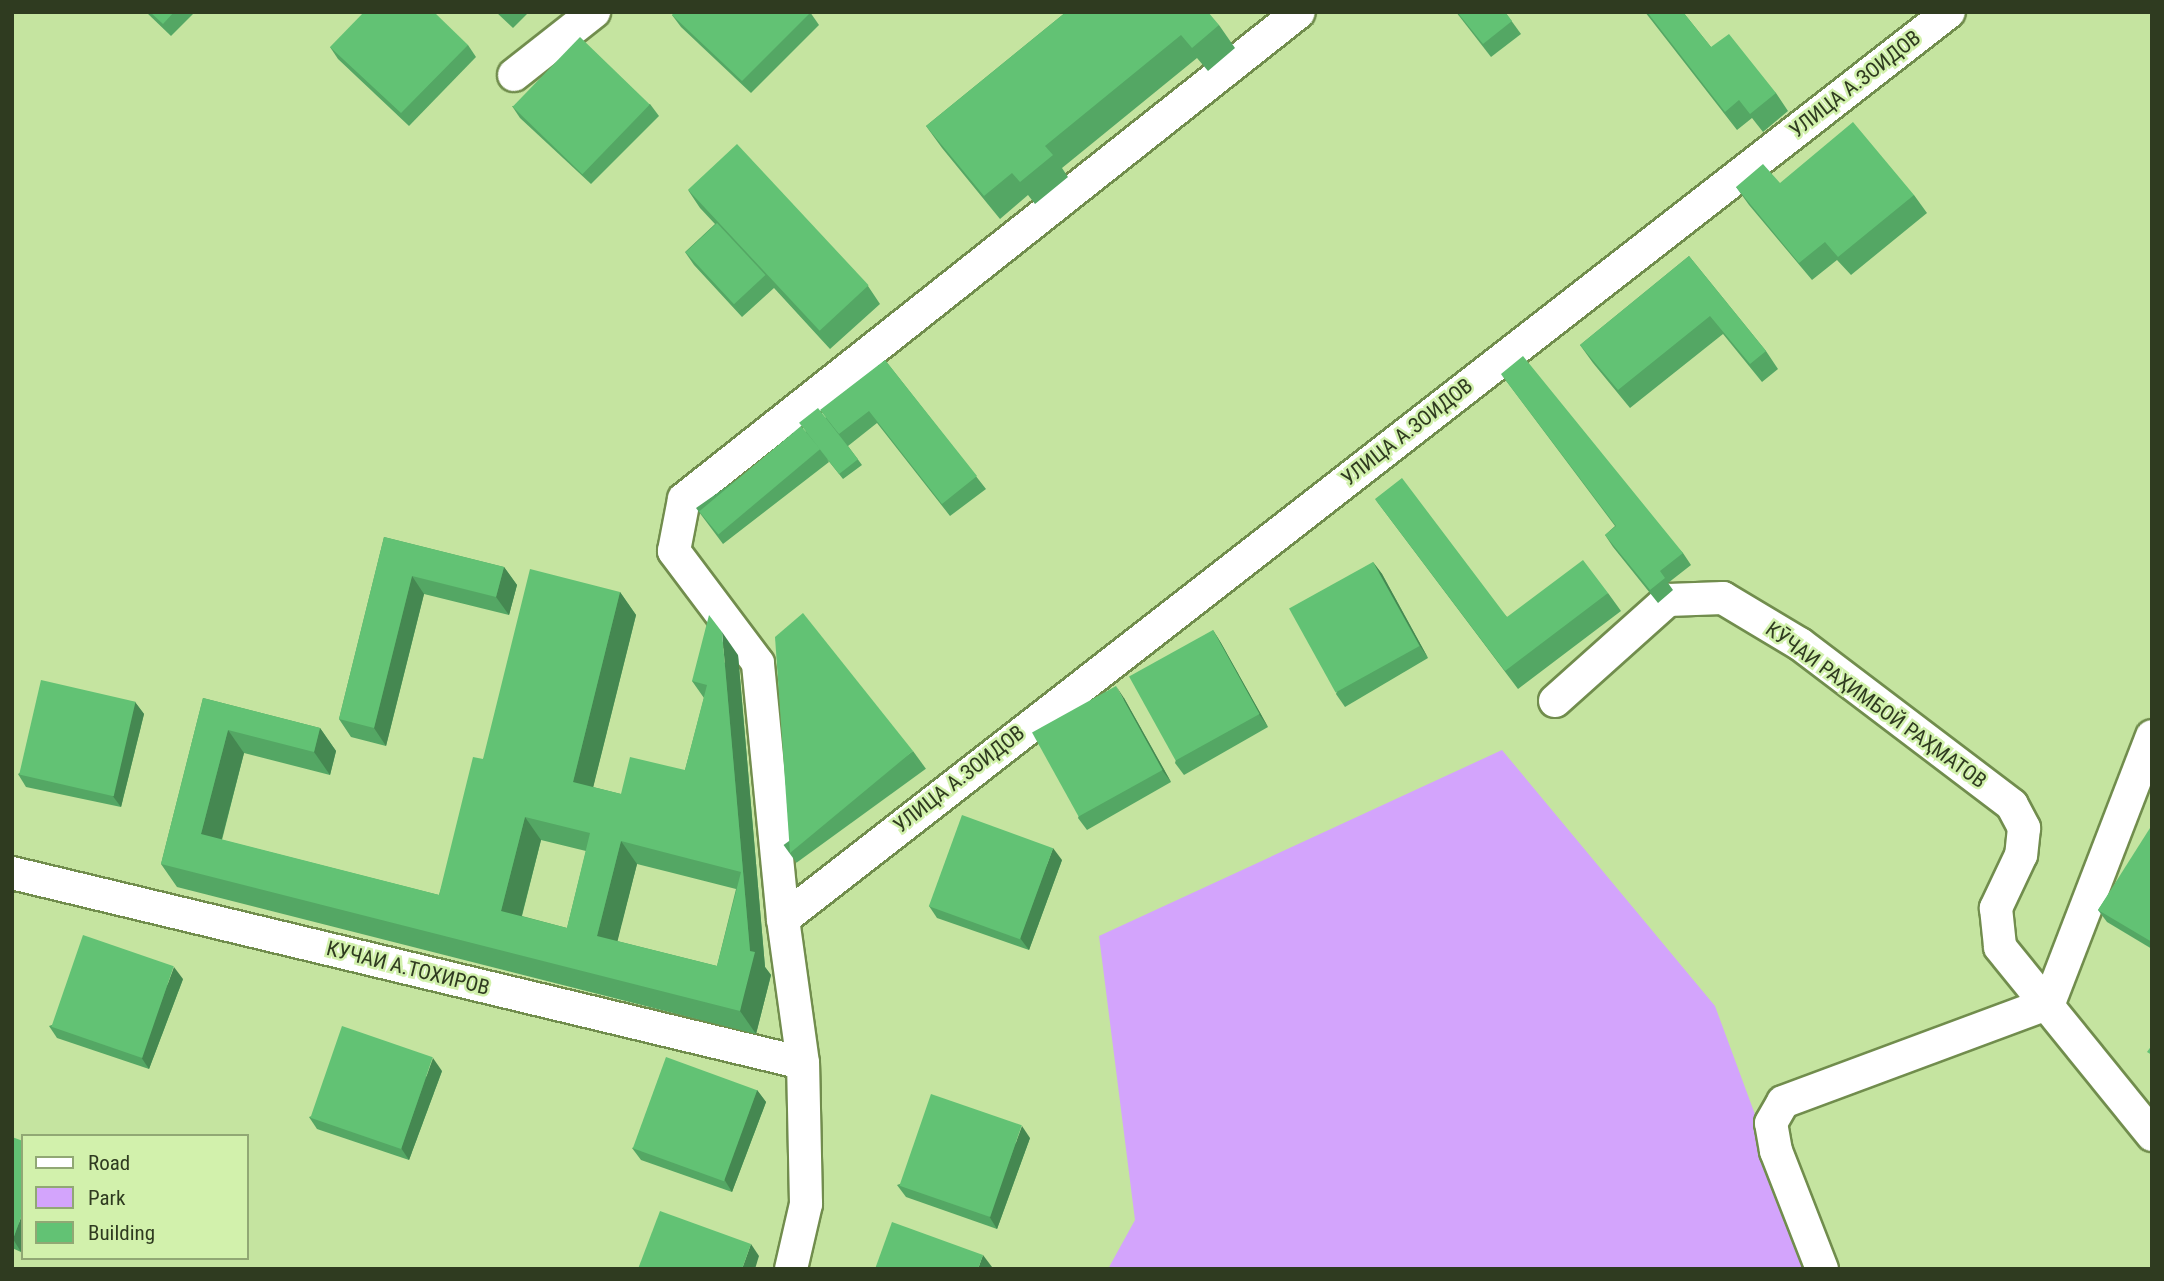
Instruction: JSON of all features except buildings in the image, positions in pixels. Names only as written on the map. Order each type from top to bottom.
[{"type":"street","points":[[514,75],[594,12]]},
{"type":"street","points":[[791,1269],[806,1204],[803,1063],[783,919],[758,663],[674,551],[684,499],[1300,12]]},
{"type":"street","name":"УЛИЦА А.ЗОИДОВ","points":[[783,919],[1949,12]]},
{"type":"street","name":"КӮЧАИ РАҲИМБОЙ РАҲМАТОВ","points":[[1555,701],[1668,600],[1723,598],[1800,644],[2012,805],[2024,828],[2021,855],[1996,908],[1994,928],[2000,947],[2049,1003],[2152,1135]]},
{"type":"street","points":[[1822,1269],[1776,1151],[1771,1123],[1783,1102],[2049,1003],[2152,736]]},
{"type":"street","name":"КУЧАИ А.ТОХИРОВ","points":[[12,873],[803,1063]]},
{"type":"green space","points":[[1502,750],[1715,1006],[1812,1269],[1108,1269],[1135,1220],[1099,936]]}]
